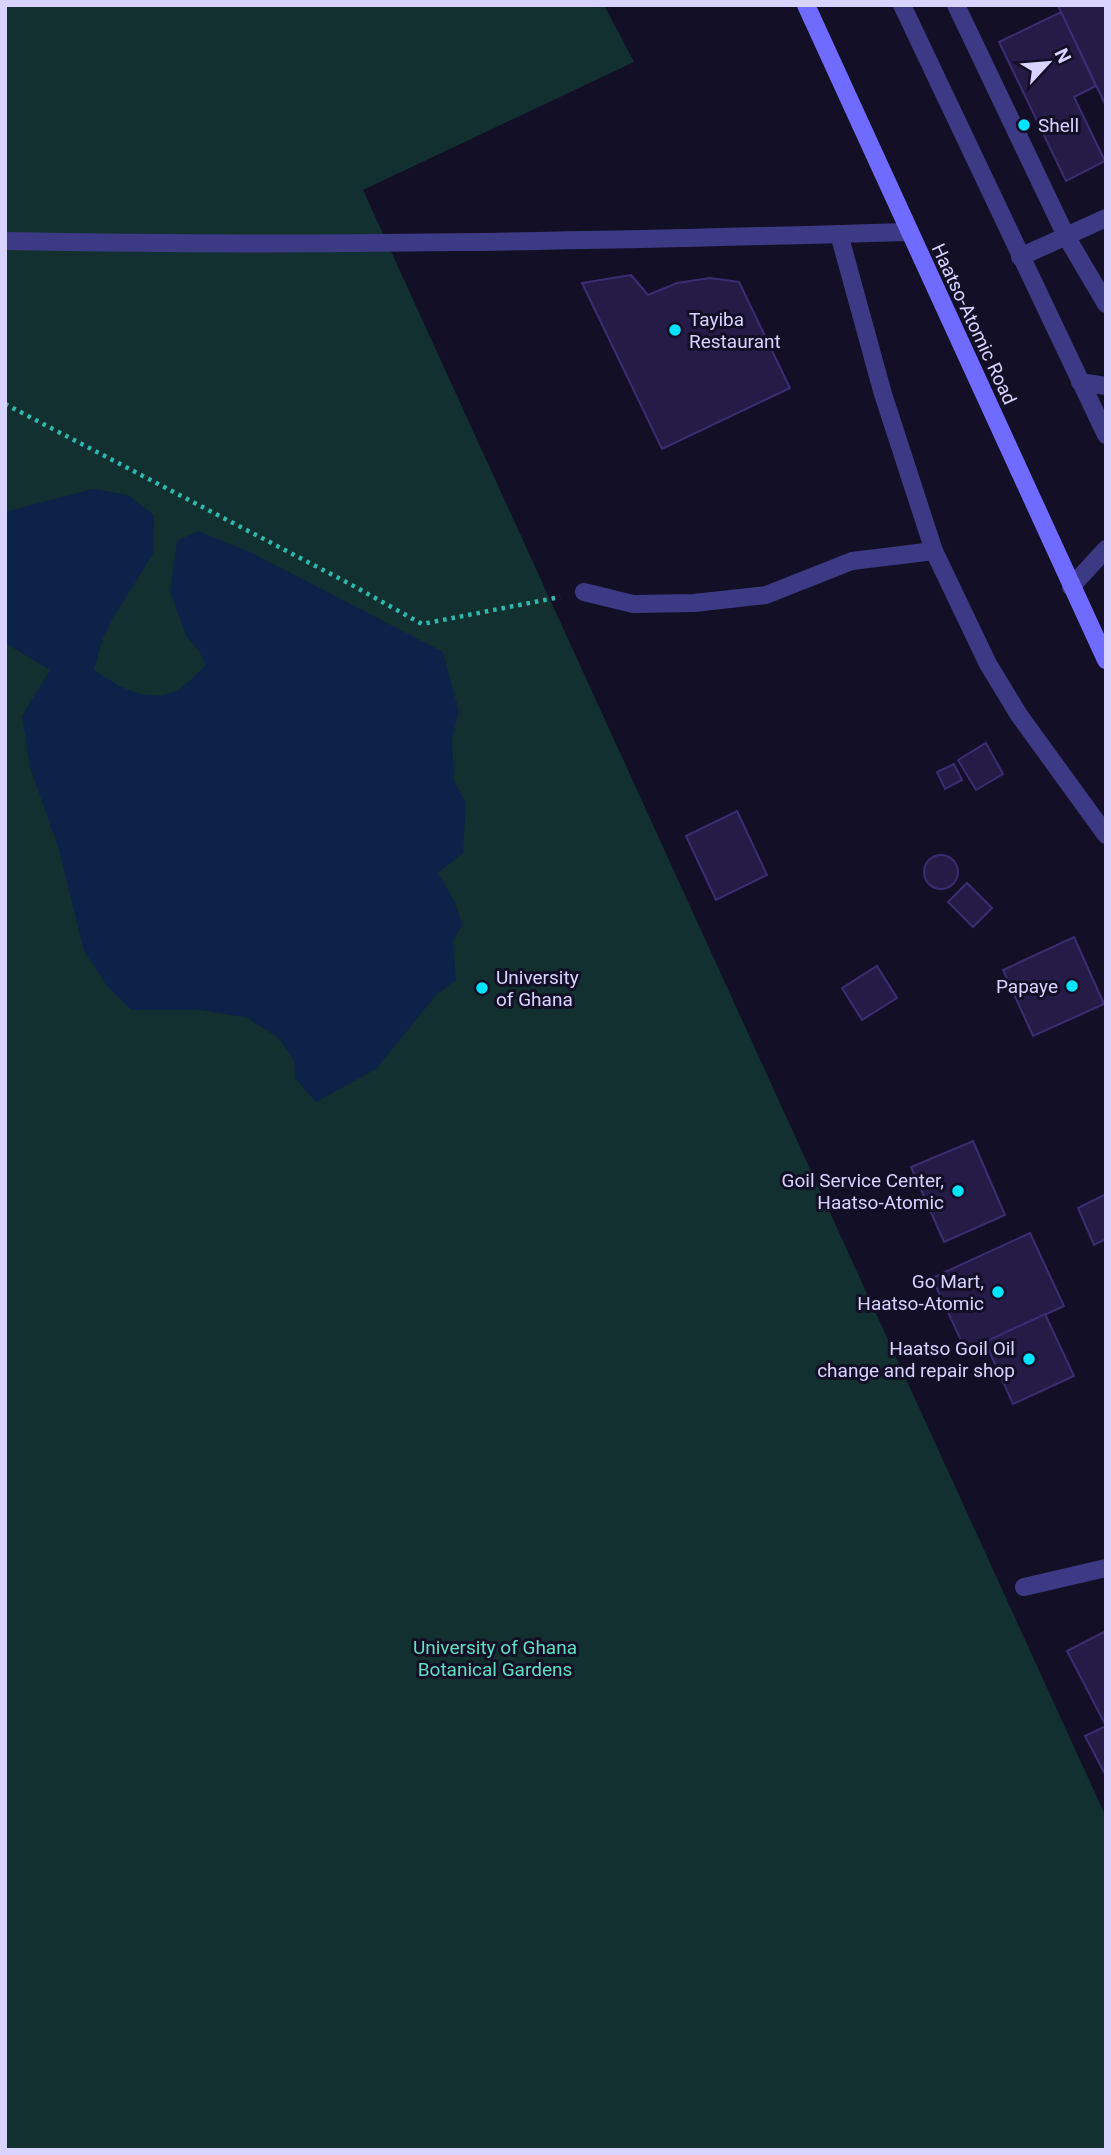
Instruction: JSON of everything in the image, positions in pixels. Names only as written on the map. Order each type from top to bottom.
[{"type":"main road","name":"Haatso-Atomic Road","points":[[806,5],[1106,660]]},
{"type":"street","points":[[901,5],[1106,435]]},
{"type":"street","points":[[956,5],[1066,236],[1106,304]]},
{"type":"street","points":[[1020,257],[1106,218]]},
{"type":"street","points":[[5,241],[130,244],[423,242],[909,232]]},
{"type":"street","points":[[839,234],[883,394],[934,551],[988,664],[1019,715],[1106,835]]},
{"type":"street","points":[[1080,382],[1106,386]]},
{"type":"street","points":[[1072,587],[1106,549]]},
{"type":"street","points":[[584,592],[633,604],[694,603],[766,595],[852,561],[934,551]]},
{"type":"street","points":[[1024,1587],[1106,1568]]},
{"type":"path","points":[[5,404],[422,624],[584,592]]},
{"type":"green space","name":"University of Ghana Botanical Gardens","points":[[5,5],[604,5],[634,62],[363,190],[1106,1817],[1106,2150],[5,2150]]},
{"type":"water","points":[[93,489],[128,495],[154,515],[153,554],[114,616],[103,638],[94,669],[122,687],[143,694],[165,694],[180,689],[206,665],[187,637],[170,592],[177,541],[198,531],[252,553],[443,652],[459,712],[452,738],[454,781],[466,803],[463,853],[438,873],[455,902],[462,925],[453,941],[456,980],[437,994],[376,1069],[316,1102],[295,1078],[294,1061],[280,1039],[248,1018],[200,1010],[131,1010],[107,986],[84,951],[59,850],[30,767],[22,716],[50,670],[5,643],[5,512]]},
{"type":"building","points":[[1058,5],[1106,5],[1106,106],[1061,12]]},
{"type":"building","points":[[1061,12],[1096,86],[1074,97],[1105,161],[1066,181],[999,42]]},
{"type":"building","points":[[631,275],[648,295],[677,283],[710,278],[739,282],[790,388],[662,449],[582,283]]},
{"type":"building","points":[[986,743],[1003,774],[976,790],[958,760]]},
{"type":"building","points":[[954,764],[962,780],[945,789],[937,772]]},
{"type":"building","points":[[737,811],[767,875],[716,900],[686,836]]},
{"type":"building","points":[[941,855],[953,860],[958,872],[953,884],[941,889],[929,884],[924,872],[929,860]]},
{"type":"building","points":[[967,883],[992,908],[973,927],[948,902]]},
{"type":"building","points":[[1074,937],[1104,1004],[1033,1036],[1003,970]]},
{"type":"building","points":[[877,966],[897,998],[862,1020],[842,988]]},
{"type":"building","name":"Goil Service Center, Haatso-Atomic","points":[[973,1141],[1005,1215],[944,1242],[911,1167]]},
{"type":"building","points":[[1106,1194],[1106,1239],[1094,1245],[1078,1208]]},
{"type":"building","name":"Go Mart, Haatso-Atomic","points":[[1030,1233],[1064,1306],[966,1351],[932,1278]]},
{"type":"building","name":"Haatso Goil Oil change and repair shop","points":[[1045,1314],[1074,1376],[1013,1404],[985,1342]]},
{"type":"building","points":[[1106,1631],[1106,1726],[1067,1651]]},
{"type":"building","points":[[1106,1726],[1106,1776],[1085,1736]]},
{"type":"place","name":"Shell","points":[[1024,125]]},
{"type":"place","name":"Tayiba Restaurant","points":[[675,330]]},
{"type":"place","name":"Papaye","points":[[1072,986]]},
{"type":"place","name":"University of Ghana","points":[[482,988]]},
{"type":"place","name":"Goil Service Center, Haatso-Atomic","points":[[958,1191]]},
{"type":"place","name":"Go Mart, Haatso-Atomic","points":[[998,1292]]},
{"type":"place","name":"Haatso Goil Oil change and repair shop","points":[[1029,1359]]}]
